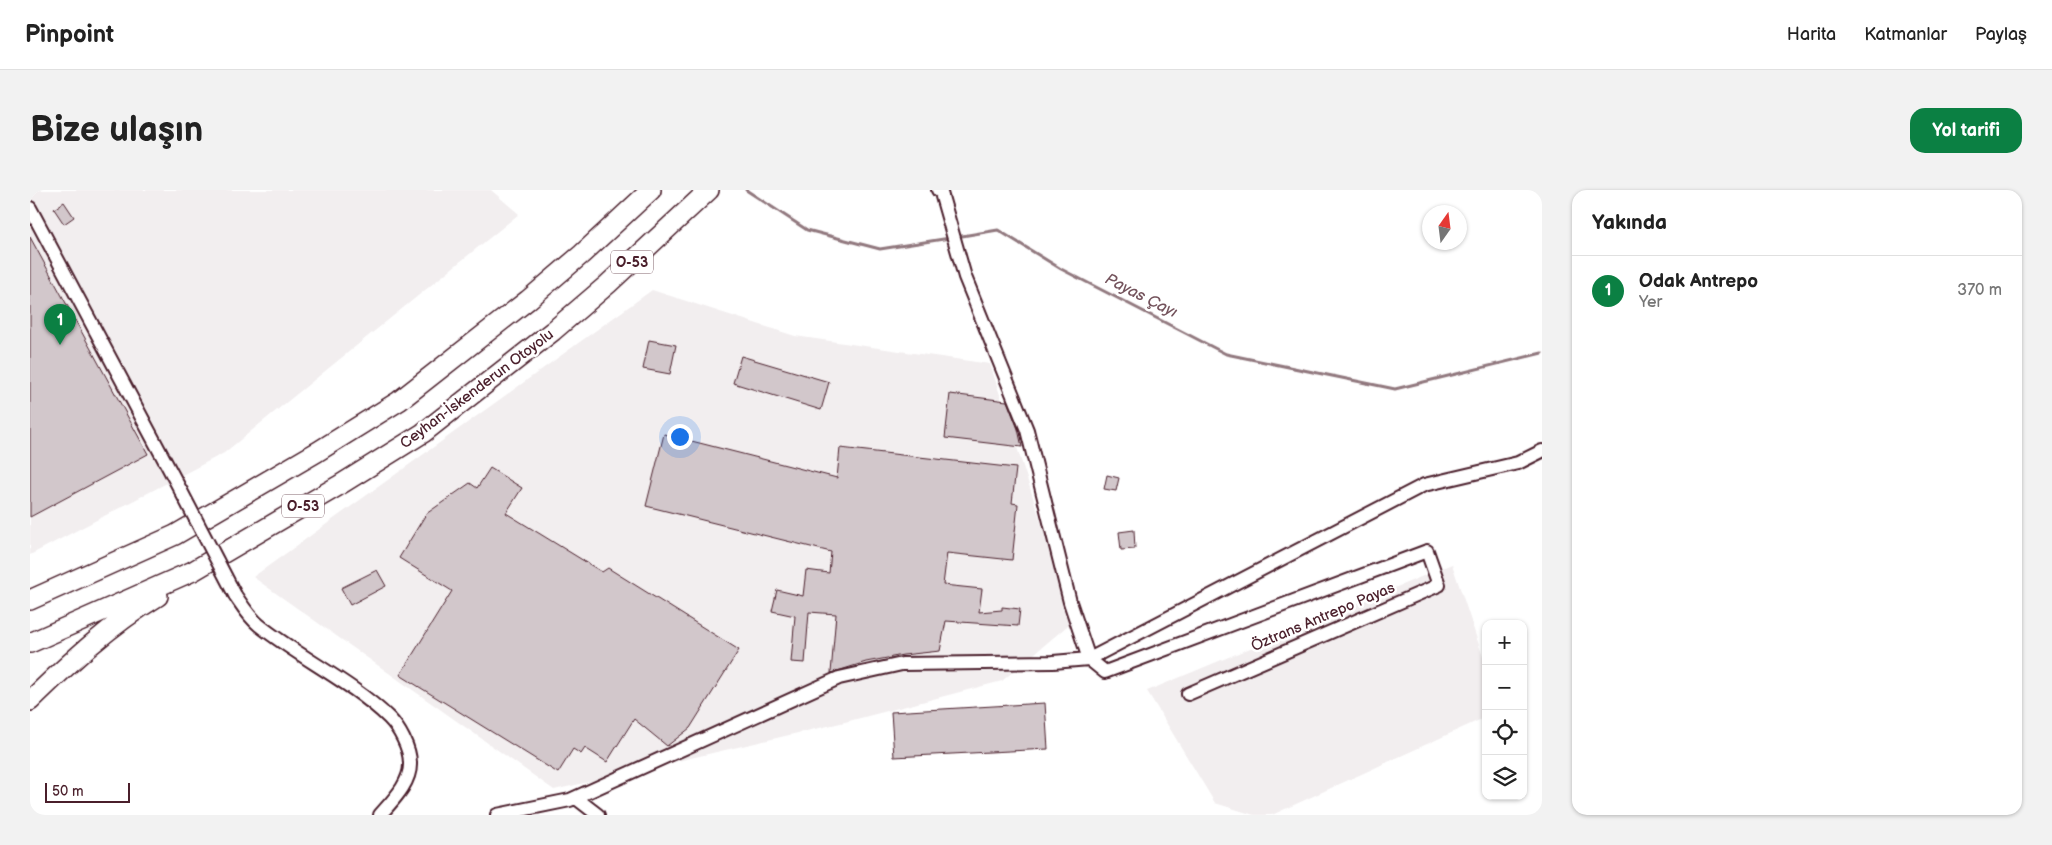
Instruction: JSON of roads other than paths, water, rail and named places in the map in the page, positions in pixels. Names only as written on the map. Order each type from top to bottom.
[{"type":"highway","name":"O-53","points":[[30,600],[175,535],[317,452],[399,401],[528,300],[582,254],[651,190]]},
{"type":"highway","name":"Ceyhan-İskenderun Otoyolu","points":[[30,643],[193,571],[338,486],[422,433],[553,331],[608,284],[709,190]]},
{"type":"highway","points":[[30,701],[67,664],[107,631],[148,602],[338,486]]},
{"type":"street","points":[[938,190],[941,193],[965,277],[1027,430],[1070,602],[1089,659]]},
{"type":"street","points":[[30,208],[235,595],[257,623],[368,700],[391,720],[401,735],[410,763],[408,775],[401,790],[380,815]]},
{"type":"street","points":[[504,814],[576,798],[839,678],[902,664],[1053,662],[1089,659],[1424,485],[1518,462],[1542,451]]},
{"type":"street","name":"Öztrans Antrepo Payas","points":[[1089,659],[1104,672],[1427,551],[1439,585],[1188,694]]},
{"type":"street","points":[[576,798],[598,815]]},
{"type":"waterway","name":"Payas Çayı","points":[[746,190],[807,230],[880,249],[950,238]]},
{"type":"waterway","name":"Payas Çayı","points":[[956,237],[998,230],[1061,269],[1226,354],[1395,389],[1542,353]]},
{"type":"place","name":"Odak Antrepo","points":[[60,345]]}]
